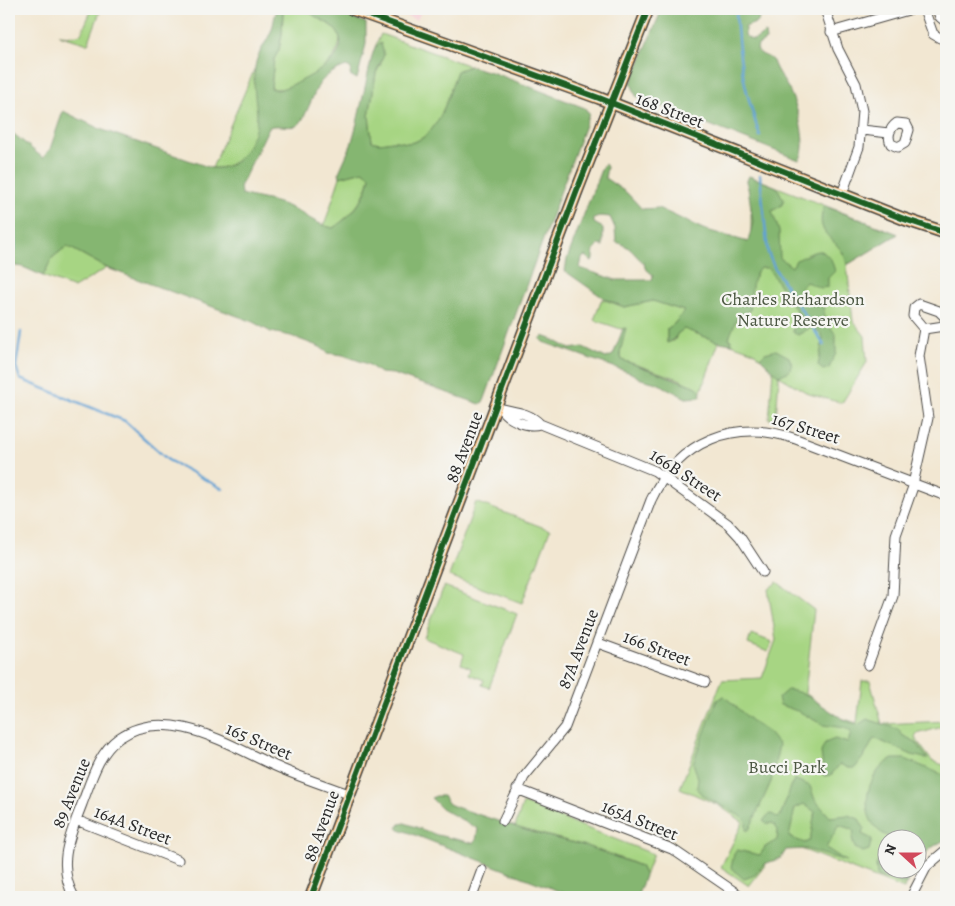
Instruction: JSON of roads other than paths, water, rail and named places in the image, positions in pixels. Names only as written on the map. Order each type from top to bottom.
[{"type":"main road","name":"168 Street","points":[[352,9],[611,103],[946,233]]},
{"type":"main road","name":"88 Avenue","points":[[311,897],[349,794],[502,408],[611,103],[648,9]]},
{"type":"street","points":[[825,9],[831,32],[859,94],[862,130],[857,154],[842,194]]},
{"type":"street","points":[[831,32],[912,9]]},
{"type":"street","points":[[924,9],[933,34],[940,38],[946,36]]},
{"type":"street","points":[[937,9],[940,17],[946,22]]},
{"type":"street","points":[[862,130],[889,133]]},
{"type":"street","points":[[868,665],[893,596],[896,535],[914,484],[928,421],[919,356],[924,329]]},
{"type":"street","name":"166B Street","points":[[502,408],[534,418],[540,424],[629,458],[664,477],[728,524],[740,537],[763,572]]},
{"type":"street","name":"167 Street","points":[[664,477],[683,456],[706,441],[731,432],[759,430],[796,439],[946,496]]},
{"type":"street","name":"87A Avenue","points":[[503,822],[517,790],[534,764],[557,740],[565,727],[651,500],[664,477]]},
{"type":"street","name":"166 Street","points":[[598,643],[705,682]]},
{"type":"street","name":"165 Street","points":[[155,725],[185,728],[248,752],[274,766],[349,794]]},
{"type":"street","name":"89 Avenue","points":[[74,897],[66,874],[66,848],[94,772],[105,753],[119,738],[135,730],[155,725]]},
{"type":"street","name":"165A Street","points":[[517,790],[672,849],[742,897]]},
{"type":"street","name":"164A Street","points":[[76,820],[178,860]]},
{"type":"street","points":[[911,897],[922,873],[937,856],[946,850]]},
{"type":"street","points":[[472,897],[482,870]]},
{"type":"waterway","points":[[736,9],[738,43],[743,73],[760,136]]},
{"type":"waterway","points":[[9,163],[12,172],[15,250]]},
{"type":"waterway","points":[[760,175],[768,253],[775,269],[824,345]]},
{"type":"waterway","points":[[21,332],[16,366],[20,379],[125,421],[168,460],[223,489]]},
{"type":"park label","name":"Charles Richardson Nature Reserve","points":[[793,309]]},
{"type":"park label","name":"Bucci Park","points":[[787,767]]}]
